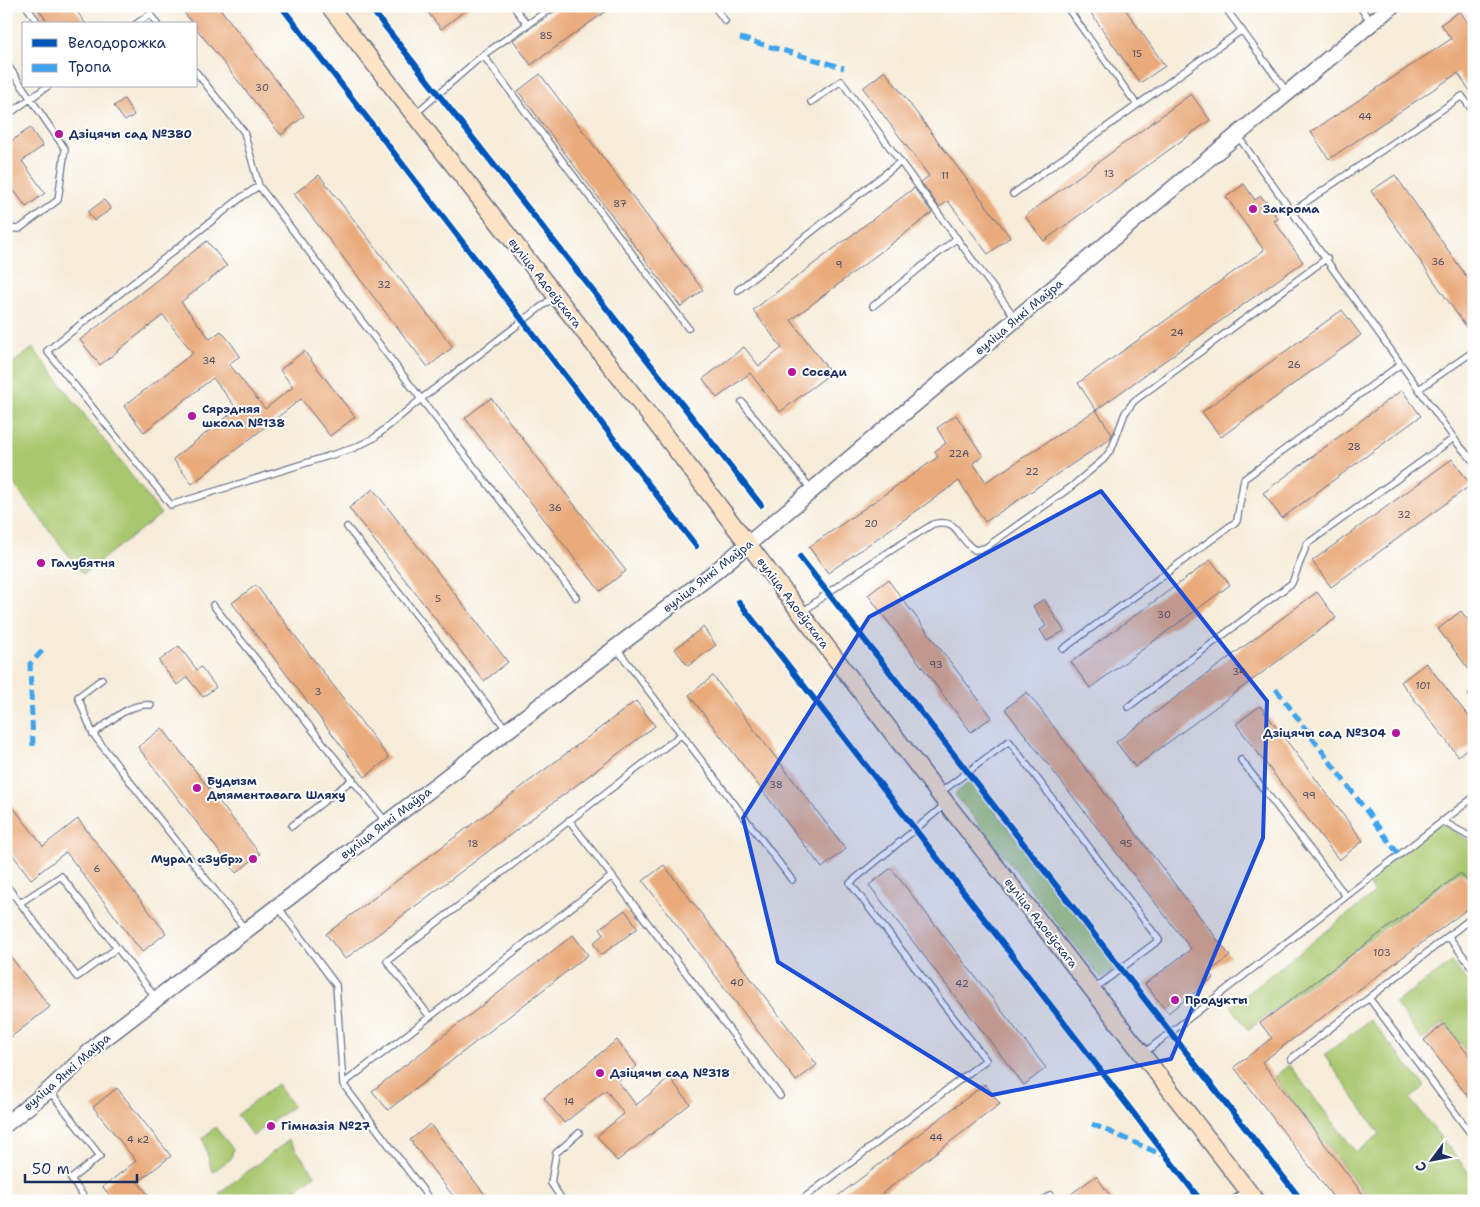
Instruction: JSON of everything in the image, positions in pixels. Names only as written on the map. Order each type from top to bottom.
[{"type":"main road","name":"вуліца Адоеўскага","points":[[328,6],[748,544],[942,799],[1252,1195]]},
{"type":"street","name":"вуліца Янкі Маўра","points":[[6,1124],[50,1090],[100,1042],[156,998],[716,571],[1392,6]]},
{"type":"lane","points":[[26,6],[38,22]]},
{"type":"lane","points":[[513,6],[527,24]]},
{"type":"lane","points":[[414,116],[483,55],[554,6]]},
{"type":"lane","points":[[714,6],[725,21]]},
{"type":"lane","points":[[1066,6],[1137,105]]},
{"type":"lane","points":[[1224,6],[1288,92]]},
{"type":"lane","points":[[1359,6],[1372,23]]},
{"type":"lane","points":[[139,22],[150,14],[156,22]]},
{"type":"lane","points":[[1013,194],[1242,30]]},
{"type":"lane","points":[[483,55],[688,328]]},
{"type":"lane","points":[[6,66],[9,67],[22,85]]},
{"type":"lane","points":[[198,74],[244,132],[259,186],[576,597]]},
{"type":"lane","points":[[811,102],[841,81],[1016,319]]},
{"type":"lane","points":[[6,228],[19,229],[58,200],[65,149],[25,88]]},
{"type":"lane","points":[[6,116],[45,88]]},
{"type":"lane","points":[[1293,211],[1462,96],[1474,113]]},
{"type":"lane","points":[[1237,135],[1327,258],[1454,438],[1474,462]]},
{"type":"lane","points":[[738,290],[900,162]]},
{"type":"lane","points":[[259,186],[242,197],[47,351],[171,505],[354,448],[374,438],[555,296]]},
{"type":"lane","points":[[873,306],[957,238]]},
{"type":"lane","points":[[801,613],[862,569],[933,524],[943,522],[953,525],[968,546],[975,550],[985,548],[1071,487],[1104,459],[1112,448],[1125,413],[1134,401],[1327,258]]},
{"type":"lane","points":[[1419,389],[1474,351]]},
{"type":"lane","points":[[1063,649],[1237,520],[1244,479],[1401,364]]},
{"type":"lane","points":[[742,402],[812,491]]},
{"type":"lane","points":[[1128,707],[1292,583],[1307,544],[1454,438]]},
{"type":"lane","points":[[347,528],[507,730]]},
{"type":"lane","points":[[213,605],[353,779],[386,823]]},
{"type":"lane","points":[[616,647],[792,880]]},
{"type":"lane","points":[[102,679],[78,697],[93,734],[246,931]]},
{"type":"lane","points":[[93,734],[128,709],[141,704],[151,705]]},
{"type":"lane","points":[[430,1017],[387,961],[682,734]]},
{"type":"lane","points":[[800,1201],[986,1060],[850,883],[1009,741],[1159,940],[1093,990]]},
{"type":"lane","points":[[1241,760],[1346,896]]},
{"type":"lane","points":[[292,826],[353,779]]},
{"type":"lane","points":[[1142,1055],[1474,797]]},
{"type":"lane","points":[[570,820],[780,1096]]},
{"type":"lane","points":[[1442,821],[1474,839]]},
{"type":"lane","points":[[20,903],[61,876],[156,998]]},
{"type":"lane","points":[[343,1084],[612,876]]},
{"type":"lane","points":[[6,885],[77,977],[117,948]]},
{"type":"lane","points":[[278,906],[336,984],[343,1084],[431,1201]]},
{"type":"lane","points":[[1291,1059],[1474,916]]},
{"type":"lane","points":[[1448,936],[1474,970]]},
{"type":"lane","points":[[1369,998],[1474,1138]]},
{"type":"lane","points":[[50,1090],[100,1156],[71,1179],[87,1201]]},
{"type":"lane","points":[[564,1201],[551,1183],[556,1153],[579,1133]]},
{"type":"lane","points":[[1043,1201],[1050,1195]]},
{"type":"lane","points":[[1232,1201],[1252,1195]]},
{"type":"highlighted area","points":[[1101,491],[1267,701],[1263,838],[1171,1059],[992,1095],[778,962],[743,818],[869,617]]},
{"type":"green space","points":[[33,348],[161,514],[83,574],[6,474],[6,368]]},
{"type":"green space","points":[[971,781],[1118,967],[1101,978],[955,794]]},
{"type":"green space","points":[[1440,822],[1474,844],[1474,884],[1461,871],[1248,1030],[1231,1006],[1375,893],[1365,880]]},
{"type":"green space","points":[[1452,962],[1474,989],[1474,1060],[1444,1022],[1422,1040],[1395,1003]]},
{"type":"green space","points":[[1370,1020],[1425,1086],[1410,1099],[1474,1179],[1474,1201],[1370,1201],[1274,1077],[1289,1065],[1356,1152],[1380,1134],[1324,1055]]},
{"type":"green space","points":[[277,1084],[293,1106],[253,1136],[237,1115]]},
{"type":"green space","points":[[215,1127],[233,1149],[231,1159],[212,1172],[203,1138]]},
{"type":"green space","points":[[289,1140],[315,1175],[280,1201],[225,1201],[219,1193]]},
{"type":"building","points":[[36,6],[73,6],[85,22],[48,22]]},
{"type":"building","points":[[179,6],[218,6],[304,116],[281,135],[198,31],[198,22],[191,22]]},
{"type":"building","points":[[423,6],[471,6],[441,29]]},
{"type":"building","points":[[559,6],[613,6],[531,65],[513,40],[557,10]]},
{"type":"building","points":[[1086,6],[1123,6],[1165,66],[1140,83]]},
{"type":"building","points":[[1460,11],[1474,32],[1474,97],[1458,73],[1329,159],[1311,132],[1451,39],[1441,24]]},
{"type":"building","points":[[885,71],[1010,237],[988,254],[948,201],[939,207],[921,182],[929,176],[863,88]]},
{"type":"building","points":[[540,74],[703,290],[681,307],[518,91]]},
{"type":"building","points":[[1191,94],[1210,120],[1044,241],[1025,216]]},
{"type":"building","points":[[124,99],[134,115],[125,121],[114,106]]},
{"type":"building","points":[[30,128],[43,146],[22,161],[45,193],[26,207],[11,186],[6,190],[6,145]]},
{"type":"building","points":[[319,175],[453,347],[428,367],[294,194]]},
{"type":"building","points":[[1395,175],[1474,287],[1474,338],[1371,191]]},
{"type":"building","points":[[1244,184],[1255,200],[1261,196],[1278,219],[1274,221],[1303,262],[1096,410],[1078,383],[1264,250],[1226,197]]},
{"type":"building","points":[[914,188],[932,213],[791,320],[831,373],[780,412],[750,373],[717,398],[703,379],[744,347],[759,366],[782,348],[753,310]]},
{"type":"building","points":[[104,200],[111,209],[94,221],[88,212]]},
{"type":"building","points":[[207,241],[227,266],[181,302],[210,339],[221,331],[231,343],[240,356],[229,364],[265,409],[293,387],[280,370],[304,351],[355,417],[330,436],[301,399],[192,484],[173,459],[237,409],[213,378],[144,432],[124,406],[193,353],[163,315],[100,365],[80,340]]},
{"type":"building","points":[[1342,310],[1361,335],[1221,437],[1202,412]]},
{"type":"building","points":[[1402,390],[1421,416],[1282,518],[1263,493]]},
{"type":"building","points":[[491,398],[626,571],[600,591],[465,418]]},
{"type":"building","points":[[1096,410],[1112,434],[1110,439],[985,522],[959,481],[828,573],[809,547],[938,457],[935,451],[946,443],[937,428],[956,415],[983,456],[973,463],[986,482]]},
{"type":"building","points":[[1452,459],[1471,485],[1331,587],[1312,561]]},
{"type":"building","points":[[373,489],[508,662],[484,681],[349,508]]},
{"type":"building","points":[[1211,560],[1230,585],[1090,688],[1071,662]]},
{"type":"building","points":[[888,580],[992,717],[971,732],[868,595]]},
{"type":"building","points":[[256,585],[389,758],[365,777],[232,603]]},
{"type":"building","points":[[1317,592],[1336,618],[1135,767],[1116,742]]},
{"type":"building","points":[[1044,599],[1064,631],[1047,641],[1040,630],[1046,626],[1033,606]]},
{"type":"building","points":[[1461,611],[1474,628],[1474,676],[1438,629]]},
{"type":"building","points":[[703,627],[716,645],[688,666],[675,649]]},
{"type":"building","points":[[179,646],[197,670],[201,667],[216,687],[203,697],[187,677],[177,685],[159,661]]},
{"type":"building","points":[[1426,663],[1474,723],[1474,743],[1458,756],[1401,682]]},
{"type":"building","points":[[713,676],[846,849],[822,868],[689,695]]},
{"type":"building","points":[[1027,692],[1230,956],[1209,972],[1213,978],[1168,1013],[1145,984],[1191,949],[1005,709]]},
{"type":"building","points":[[636,701],[655,726],[345,959],[326,934]]},
{"type":"building","points":[[1260,706],[1363,841],[1339,860],[1236,724]]},
{"type":"building","points":[[162,728],[260,854],[236,873],[138,747]]},
{"type":"building","points":[[6,798],[43,846],[78,819],[166,933],[142,952],[66,852],[31,879],[6,846]]},
{"type":"building","points":[[664,865],[817,1065],[796,1081],[643,881]]},
{"type":"building","points":[[891,868],[1046,1068],[1024,1085],[869,885]]},
{"type":"building","points":[[1461,873],[1474,890],[1474,904],[1262,1062],[1368,1201],[1336,1201],[1234,1067],[1272,1038],[1260,1023]]},
{"type":"building","points":[[625,910],[638,928],[601,955],[593,943],[604,934],[600,928]]},
{"type":"building","points":[[573,935],[588,955],[388,1110],[372,1091]]},
{"type":"building","points":[[6,951],[50,1007],[6,1041]]},
{"type":"building","points":[[1444,1024],[1474,1062],[1474,1104],[1424,1040]]},
{"type":"building","points":[[617,1040],[637,1066],[618,1081],[636,1105],[670,1078],[690,1104],[617,1161],[597,1136],[624,1114],[606,1090],[564,1123],[544,1098]]},
{"type":"building","points":[[985,1084],[1000,1104],[872,1201],[831,1201]]},
{"type":"building","points":[[117,1088],[171,1156],[138,1182],[153,1201],[114,1201],[103,1187],[136,1161],[93,1107]]},
{"type":"building","points":[[430,1124],[490,1201],[457,1201],[410,1140]]},
{"type":"building","points":[[1096,1176],[1114,1201],[1076,1201],[1071,1194]]},
{"type":"marked path","points":[[740,38],[844,68]]},
{"type":"marked path","points":[[33,746],[30,664],[45,648]]},
{"type":"marked path","points":[[1276,689],[1399,855]]},
{"type":"marked path","points":[[1092,1124],[1165,1156]]},
{"type":"cycle path","points":[[281,6],[696,546]]},
{"type":"cycle path","points":[[369,6],[761,505]]},
{"type":"cycle path","points":[[800,557],[1302,1201]]},
{"type":"cycle path","points":[[739,602],[1201,1201]]},
{"type":"place","name":"Дзіцячы сад №380","points":[[59,134]]},
{"type":"place","name":"Закрома","points":[[1253,209]]},
{"type":"place","name":"Соседи","points":[[792,372]]},
{"type":"place","name":"Сярэдняя школа №138","points":[[192,416]]},
{"type":"place","name":"Галубятня","points":[[41,563]]},
{"type":"place","name":"Дзіцячы сад №304","points":[[1396,733]]},
{"type":"place","name":"Будызм Дыяментавага Шляху","points":[[197,788]]},
{"type":"place","name":"Мурал «Зубр»","points":[[253,859]]},
{"type":"place","name":"Продукты","points":[[1175,1000]]},
{"type":"place","name":"Дзіцячы сад №318","points":[[600,1073]]},
{"type":"place","name":"Гімназія №27","points":[[271,1126]]}]
